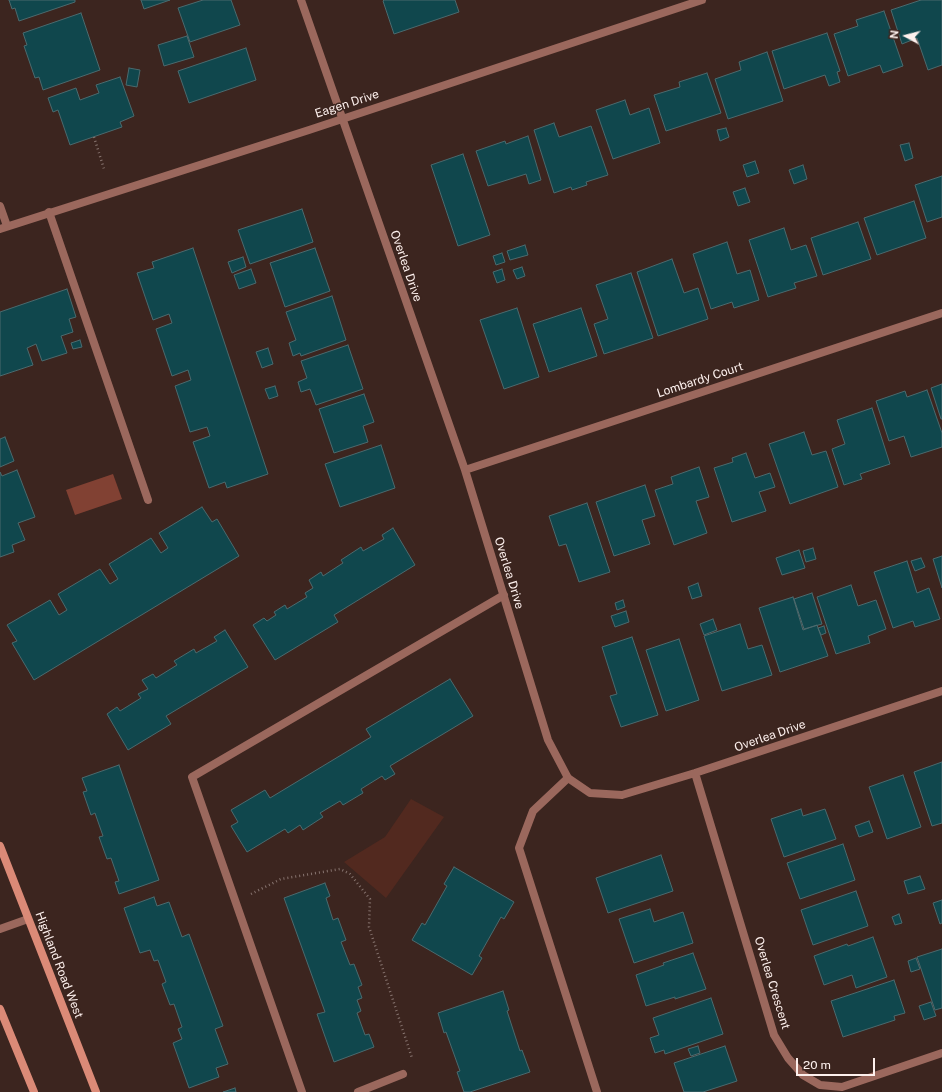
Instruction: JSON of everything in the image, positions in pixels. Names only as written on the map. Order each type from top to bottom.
[{"type":"main road","name":"Highland Road West","points":[[0,846],[96,1092]]},
{"type":"main road","points":[[0,1009],[34,1092]]},
{"type":"street","name":"Overlea Drive","points":[[301,0],[465,470],[548,740],[568,778],[590,793],[622,795],[695,773],[942,691]]},
{"type":"street","points":[[673,0],[676,9]]},
{"type":"street","name":"Eagen Drive","points":[[3,227],[342,119],[702,0]]},
{"type":"street","points":[[0,206],[3,227]]},
{"type":"street","points":[[49,212],[148,500]]},
{"type":"street","name":"Lombardy Court","points":[[465,470],[942,313]]},
{"type":"street","points":[[302,1092],[192,777],[504,595]]},
{"type":"street","name":"Overlea Crescent","points":[[695,773],[774,1035],[788,1058],[803,1075],[820,1085],[842,1087],[942,1053]]},
{"type":"street","points":[[568,778],[533,812],[519,848],[597,1092]]},
{"type":"street","points":[[0,929],[28,919]]},
{"type":"street","points":[[358,1092],[403,1074]]},
{"type":"path","points":[[94,137],[104,168]]},
{"type":"path","points":[[236,901],[282,880],[340,870],[350,874],[370,899],[369,927],[414,1064],[403,1074]]},
{"type":"shaded area","points":[[113,474],[122,499],[75,515],[66,490]]},
{"type":"shaded area","points":[[411,799],[444,817],[386,898],[344,862],[385,837]]},
{"type":"building","points":[[9,0],[75,0],[75,2],[19,21],[15,8],[12,9]]},
{"type":"building","points":[[141,0],[170,0],[144,9]]},
{"type":"building","points":[[203,0],[231,0],[240,25],[190,42],[178,8]]},
{"type":"building","points":[[455,0],[459,12],[394,34],[383,1]]},
{"type":"building","points":[[921,0],[942,0],[942,65],[928,70],[917,38],[902,44],[891,10]]},
{"type":"building","points":[[884,11],[903,66],[883,73],[880,65],[848,76],[834,34],[858,26],[856,20]]},
{"type":"building","points":[[81,13],[100,70],[43,90],[39,77],[35,78],[24,46],[27,45],[23,33]]},
{"type":"building","points":[[827,33],[840,71],[837,72],[840,82],[829,86],[825,75],[784,89],[772,51]]},
{"type":"building","points":[[187,36],[194,57],[164,66],[158,45]]},
{"type":"building","points":[[246,48],[256,80],[189,103],[178,71]]},
{"type":"building","points":[[767,52],[783,101],[728,119],[715,79],[741,70],[739,62]]},
{"type":"building","points":[[129,68],[140,70],[137,87],[126,85]]},
{"type":"building","points":[[707,73],[721,113],[666,131],[654,95],[680,87],[679,82]]},
{"type":"building","points":[[120,77],[134,116],[120,122],[122,127],[70,145],[58,110],[53,112],[48,98],[76,88],[80,100],[99,93],[96,85]]},
{"type":"building","points":[[625,100],[630,115],[649,108],[660,143],[613,159],[596,110]]},
{"type":"building","points":[[554,123],[559,137],[591,126],[608,175],[586,182],[587,185],[572,190],[571,187],[554,193],[534,130]]},
{"type":"building","points":[[726,128],[729,137],[720,141],[717,130]]},
{"type":"building","points":[[528,136],[541,180],[529,184],[526,174],[488,186],[476,151],[505,141],[506,144]]},
{"type":"building","points":[[909,143],[913,158],[905,161],[900,145]]},
{"type":"building","points":[[463,154],[490,235],[458,246],[431,165]]},
{"type":"building","points":[[755,161],[759,173],[747,177],[743,165]]},
{"type":"building","points":[[803,165],[807,179],[794,184],[789,170]]},
{"type":"building","points":[[942,176],[942,217],[927,222],[915,185]]},
{"type":"building","points":[[745,188],[750,202],[738,206],[733,192]]},
{"type":"building","points":[[914,201],[926,238],[877,255],[864,218]]},
{"type":"building","points":[[302,209],[313,242],[250,264],[238,230]]},
{"type":"building","points":[[858,222],[871,259],[823,275],[811,238]]},
{"type":"building","points":[[784,228],[791,250],[806,245],[817,276],[794,283],[796,288],[768,297],[749,240]]},
{"type":"building","points":[[727,242],[737,274],[750,270],[759,300],[734,308],[732,302],[711,309],[693,254]]},
{"type":"building","points":[[525,245],[528,255],[510,260],[507,251]]},
{"type":"building","points":[[193,248],[268,474],[227,488],[225,482],[209,488],[193,442],[210,436],[207,427],[190,432],[175,386],[191,380],[188,370],[172,376],[156,329],[172,323],[169,314],[153,320],[137,273],[154,268],[152,262]]},
{"type":"building","points":[[315,248],[330,291],[285,307],[270,263]]},
{"type":"building","points":[[502,253],[505,262],[496,265],[493,256]]},
{"type":"building","points":[[243,257],[246,267],[232,273],[228,262]]},
{"type":"building","points":[[672,259],[684,293],[698,288],[708,319],[658,336],[637,272]]},
{"type":"building","points":[[522,267],[525,276],[517,279],[513,270]]},
{"type":"building","points":[[251,269],[256,283],[239,289],[234,275]]},
{"type":"building","points":[[502,269],[505,280],[497,283],[493,272]]},
{"type":"building","points":[[631,273],[653,338],[604,354],[594,324],[608,319],[596,285]]},
{"type":"building","points":[[67,289],[76,317],[69,319],[73,332],[61,336],[67,353],[42,361],[36,344],[27,348],[33,365],[0,376],[0,312]]},
{"type":"building","points":[[332,296],[346,340],[301,356],[300,353],[293,356],[289,343],[296,340],[286,312]]},
{"type":"building","points":[[517,308],[539,377],[504,389],[480,320]]},
{"type":"building","points":[[581,308],[597,356],[549,372],[533,324]]},
{"type":"building","points":[[80,340],[82,347],[73,349],[71,343]]},
{"type":"building","points":[[348,345],[363,389],[316,405],[310,389],[301,392],[298,382],[307,378],[301,361]]},
{"type":"building","points":[[268,348],[273,364],[262,368],[256,352]]},
{"type":"building","points":[[942,384],[942,419],[941,419],[931,388]]},
{"type":"building","points":[[275,386],[278,396],[269,399],[265,389]]},
{"type":"building","points":[[927,390],[942,433],[942,447],[911,457],[904,436],[889,441],[876,401],[905,391],[907,397]]},
{"type":"building","points":[[364,394],[374,422],[363,426],[368,442],[334,453],[319,409]]},
{"type":"building","points":[[872,408],[890,464],[860,474],[862,479],[844,485],[832,449],[845,444],[837,420]]},
{"type":"building","points":[[804,432],[812,455],[826,451],[838,487],[790,504],[769,444]]},
{"type":"building","points":[[5,437],[14,461],[0,467],[0,439]]},
{"type":"building","points":[[381,445],[395,488],[340,507],[325,464]]},
{"type":"building","points":[[746,453],[755,478],[770,473],[775,487],[759,492],[766,511],[732,522],[714,468],[733,462],[732,458]]},
{"type":"building","points":[[699,467],[709,497],[696,501],[707,533],[674,545],[655,490],[673,484],[671,477]]},
{"type":"building","points":[[17,470],[35,517],[18,523],[25,540],[12,545],[14,552],[0,557],[0,472],[2,476]]},
{"type":"building","points":[[645,485],[655,516],[642,520],[650,544],[614,556],[596,502]]},
{"type":"building","points":[[587,503],[610,572],[579,582],[566,544],[559,546],[549,516]]},
{"type":"building","points":[[202,507],[212,522],[217,519],[239,556],[34,680],[12,643],[17,641],[7,625],[50,600],[59,615],[67,610],[58,594],[100,569],[110,584],[118,579],[109,564],[151,538],[161,553],[168,548],[159,533]]},
{"type":"building","points":[[393,528],[415,565],[334,615],[338,622],[275,660],[253,625],[264,618],[267,621],[276,615],[274,612],[285,605],[287,609],[307,597],[305,593],[313,588],[309,580],[321,572],[323,576],[343,563],[341,560],[361,547],[363,551],[384,539],[382,535]]},
{"type":"building","points":[[813,548],[816,559],[806,562],[803,551]]},
{"type":"building","points":[[799,550],[805,568],[782,575],[776,558]]},
{"type":"building","points":[[942,556],[942,588],[933,559]]},
{"type":"building","points":[[921,558],[925,567],[915,571],[911,561]]},
{"type":"building","points":[[907,561],[917,593],[929,588],[940,619],[915,627],[913,621],[893,628],[874,572]]},
{"type":"building","points":[[698,583],[702,596],[692,599],[688,587]]},
{"type":"building","points":[[851,585],[858,606],[876,600],[886,629],[868,636],[870,643],[836,654],[817,597]]},
{"type":"building","points":[[812,593],[822,624],[804,629],[794,599]]},
{"type":"building","points":[[793,597],[803,630],[817,625],[828,656],[780,672],[759,608]]},
{"type":"building","points":[[623,600],[625,607],[617,610],[615,603]]},
{"type":"building","points":[[626,611],[629,622],[615,627],[611,616]]},
{"type":"building","points":[[713,619],[717,630],[704,635],[700,624]]},
{"type":"building","points":[[740,624],[748,649],[762,645],[772,675],[722,691],[704,636]]},
{"type":"building","points":[[824,626],[826,633],[821,635],[818,628]]},
{"type":"building","points":[[225,630],[248,667],[166,716],[171,724],[128,750],[107,714],[117,707],[120,711],[141,698],[138,694],[148,689],[142,680],[153,674],[156,678],[177,665],[174,661],[194,649],[196,653],[217,641],[214,637]]},
{"type":"building","points":[[632,637],[658,715],[621,727],[610,696],[617,694],[602,647]]},
{"type":"building","points":[[679,639],[699,700],[666,711],[646,650]]},
{"type":"building","points":[[450,679],[473,716],[390,766],[395,774],[385,780],[382,776],[361,789],[363,793],[343,805],[340,801],[320,813],[323,817],[303,830],[300,825],[288,833],[285,829],[247,852],[231,826],[238,822],[231,810],[265,790],[270,798],[371,737],[366,729]]},
{"type":"building","points":[[942,762],[942,823],[932,826],[914,772]]},
{"type":"building","points":[[119,765],[159,880],[119,894],[115,882],[119,881],[111,858],[107,859],[99,837],[103,836],[95,813],[91,815],[83,792],[87,791],[82,778]]},
{"type":"building","points":[[903,775],[921,827],[887,839],[869,787]]},
{"type":"building","points":[[801,809],[803,816],[825,809],[836,839],[784,857],[771,819]]},
{"type":"building","points":[[869,821],[873,832],[859,837],[855,826]]},
{"type":"building","points":[[843,844],[855,880],[800,899],[787,863]]},
{"type":"building","points":[[661,855],[673,891],[608,913],[596,878]]},
{"type":"building","points":[[454,867],[514,902],[504,919],[501,917],[479,956],[482,958],[472,975],[412,940],[422,923],[425,925],[447,886],[444,884]]},
{"type":"building","points":[[920,876],[925,889],[908,894],[904,881]]},
{"type":"building","points":[[325,883],[330,896],[326,898],[333,920],[338,918],[346,940],[341,942],[350,965],[354,964],[362,985],[358,987],[362,998],[357,1000],[361,1011],[357,1013],[365,1035],[369,1034],[374,1047],[334,1062],[317,1014],[325,1012],[284,898]]},
{"type":"building","points":[[856,891],[868,926],[813,945],[801,910]]},
{"type":"building","points":[[154,897],[157,906],[169,902],[182,937],[189,934],[223,1026],[215,1029],[228,1064],[216,1068],[219,1077],[189,1088],[173,1043],[182,1039],[178,1029],[182,1027],[174,1004],[170,1005],[162,984],[166,982],[158,960],[154,961],[150,950],[140,953],[124,908]]},
{"type":"building","points":[[942,900],[942,923],[940,924],[933,903]]},
{"type":"building","points":[[650,909],[654,922],[683,912],[693,943],[634,963],[619,919]]},
{"type":"building","points":[[899,914],[902,923],[895,925],[892,917]]},
{"type":"building","points":[[873,937],[887,977],[856,988],[852,975],[824,985],[814,956],[847,944],[848,946]]},
{"type":"building","points":[[942,949],[942,1008],[935,1010],[917,957]]},
{"type":"building","points":[[693,953],[706,989],[646,1006],[636,975],[664,965],[663,963]]},
{"type":"building","points":[[916,958],[920,969],[911,972],[908,961]]},
{"type":"building","points":[[894,980],[905,1013],[894,1016],[895,1020],[843,1037],[831,1001]]},
{"type":"building","points":[[503,991],[509,1010],[507,1011],[520,1051],[522,1050],[530,1072],[470,1092],[464,1092],[457,1072],[460,1071],[446,1032],[444,1033],[438,1013]]},
{"type":"building","points":[[711,998],[723,1034],[665,1054],[664,1050],[655,1053],[650,1038],[659,1035],[653,1018]]},
{"type":"building","points":[[931,1002],[936,1016],[924,1020],[919,1006]]},
{"type":"building","points":[[698,1046],[700,1053],[691,1056],[688,1049]]},
{"type":"building","points":[[725,1046],[737,1081],[703,1092],[684,1092],[674,1063]]},
{"type":"building","points":[[235,1088],[236,1092],[223,1092]]}]
